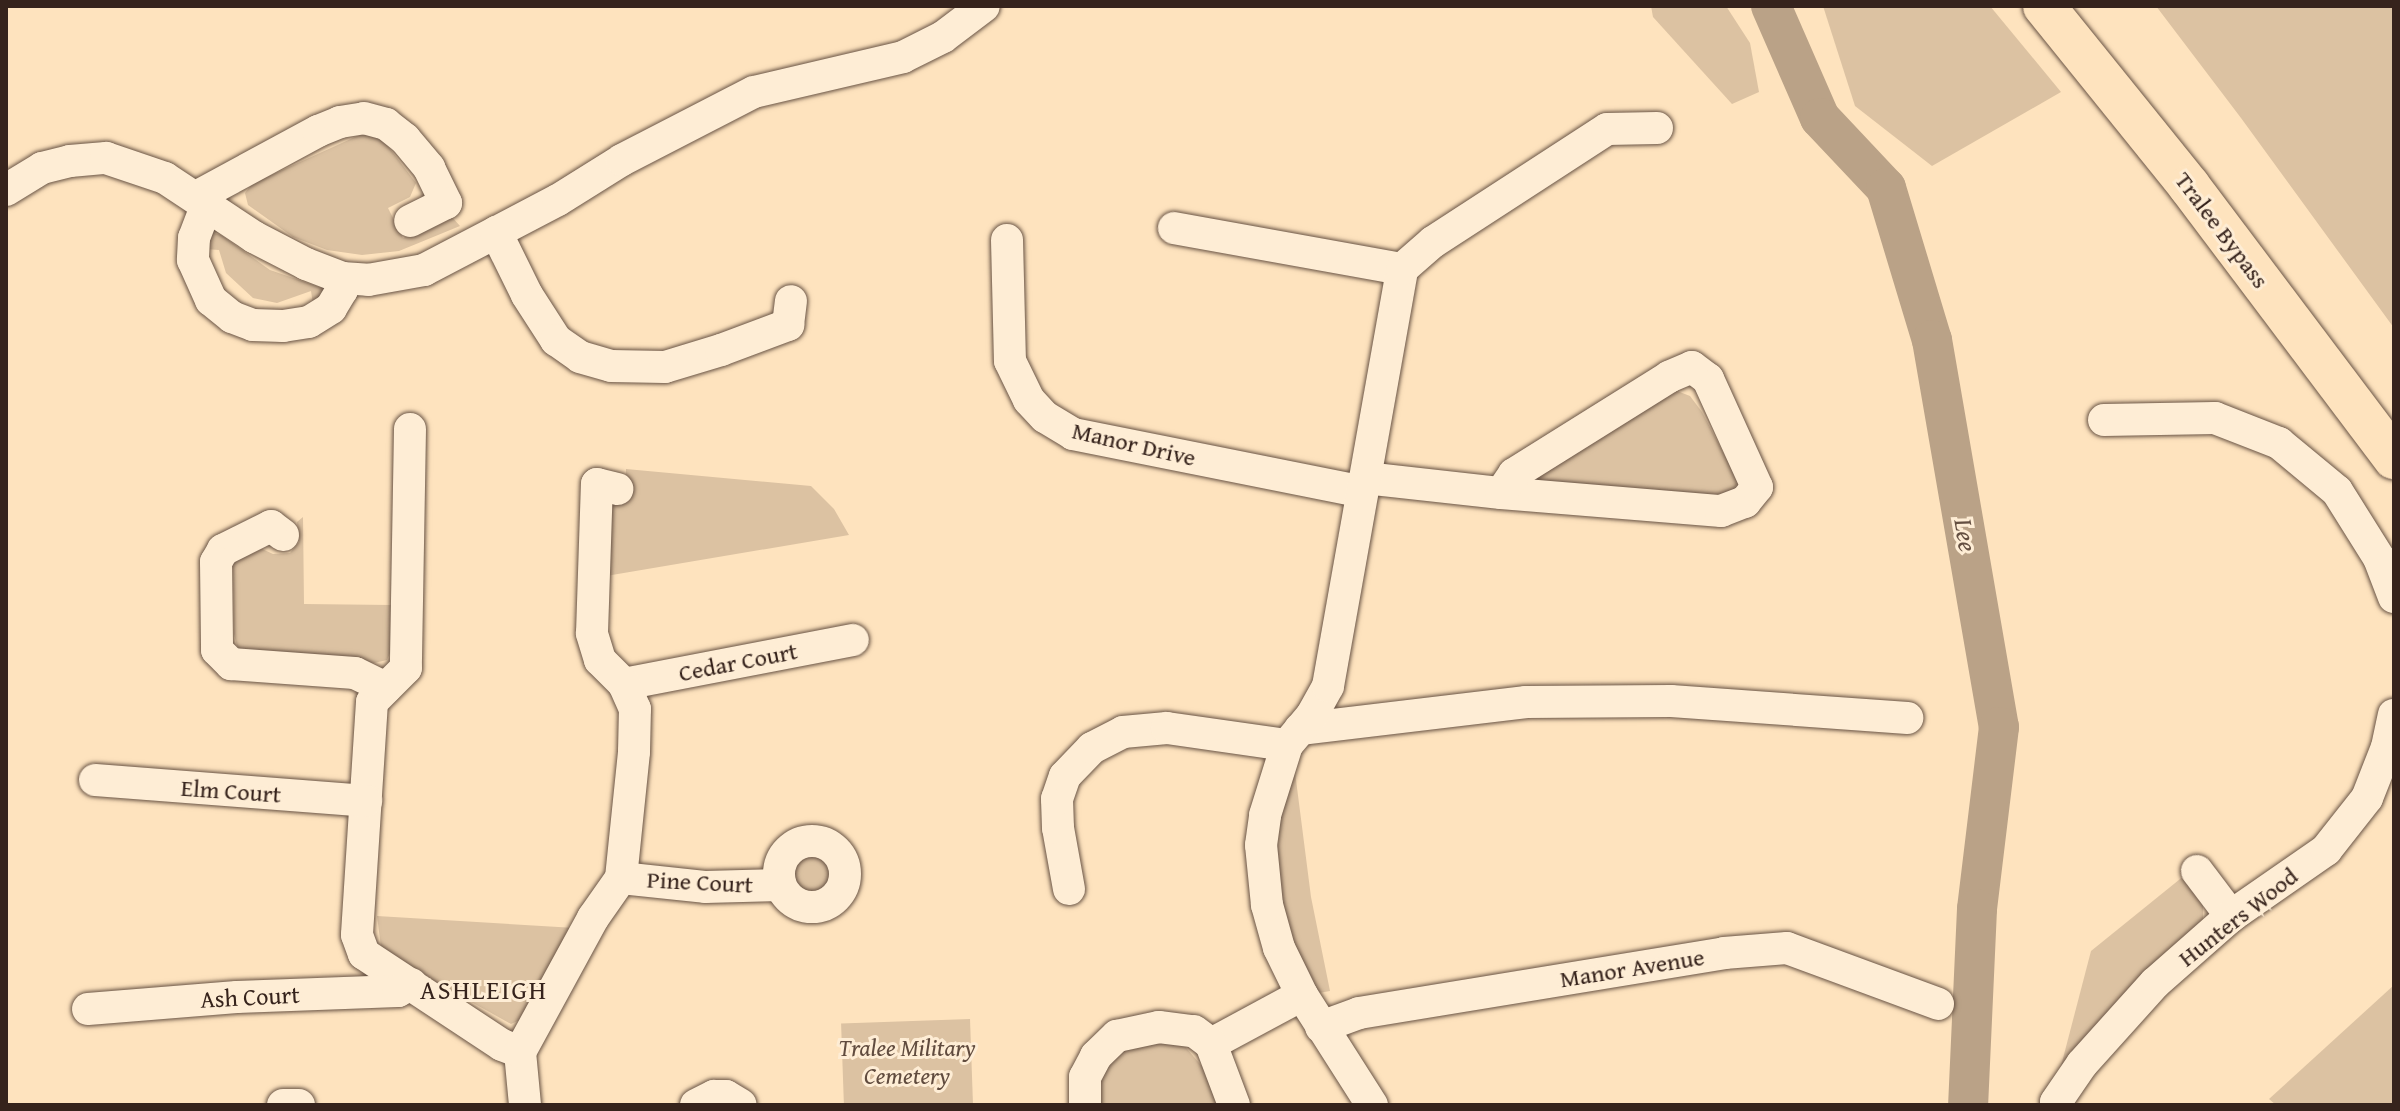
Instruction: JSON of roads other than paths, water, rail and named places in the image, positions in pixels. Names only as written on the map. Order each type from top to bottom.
[{"type":"main road","name":"Tralee Bypass","points":[[2044,6],[2189,186],[2394,458]]},
{"type":"main road","name":"Tralee Bypass","points":[[2081,6],[2220,178],[2394,409]]},
{"type":"street","points":[[6,190],[42,168],[70,161],[106,158],[165,178],[254,237],[306,264],[342,278],[368,280],[424,270],[558,200],[622,160],[754,92],[903,57],[943,37],[984,6]]},
{"type":"street","points":[[342,278],[342,290],[331,308],[309,322],[268,326],[232,317],[211,300],[193,260],[201,200],[318,131],[340,122],[364,118],[386,124],[405,139],[429,168],[446,203],[410,221]]},
{"type":"street","points":[[1372,1105],[1302,995],[1279,948],[1267,905],[1261,845],[1265,815],[1294,737],[1312,715],[1328,686],[1402,269],[1433,242],[1607,129],[1657,128]]},
{"type":"street","points":[[1174,228],[1402,269]]},
{"type":"street","points":[[496,232],[527,295],[556,340],[580,357],[611,366],[665,367],[721,350],[788,325],[791,301]]},
{"type":"street","name":"Manor Drive","points":[[1007,240],[1010,361],[1029,400],[1045,417],[1073,434],[1364,485],[1721,511],[1745,502],[1757,487],[1708,379],[1692,367],[1669,377],[1514,474],[1501,493]]},
{"type":"street","points":[[2104,420],[2215,418],[2279,443],[2337,491],[2379,558],[2394,597]]},
{"type":"street","points":[[410,429],[406,668],[372,702],[357,935],[364,954],[502,1045],[520,1052]]},
{"type":"street","points":[[525,1105],[520,1052],[593,918],[621,878],[635,709],[624,684],[600,660],[592,633],[597,484],[617,489]]},
{"type":"street","points":[[283,535],[271,526],[223,550],[216,562],[217,650],[231,664],[355,673],[386,688]]},
{"type":"street","name":"Cedar Court","points":[[624,684],[853,640]]},
{"type":"street","points":[[1069,889],[1058,828],[1057,799],[1065,776],[1092,748],[1123,732],[1167,728],[1294,737],[1526,702],[1671,701],[1907,718]]},
{"type":"street","name":"Hunters Wood","points":[[2057,1105],[2082,1064],[2155,983],[2231,916],[2326,850],[2367,798],[2387,747],[2394,715]]},
{"type":"street","name":"Elm Court","points":[[95,780],[366,801]]},
{"type":"street","points":[[2197,871],[2231,916]]},
{"type":"street","name":"Pine Court","points":[[621,878],[705,887],[780,885]]},
{"type":"street","name":"Manor Avenue","points":[[1321,1027],[1359,1013],[1724,953],[1787,948],[1938,1004]]},
{"type":"street","name":"Ash Court","points":[[88,1009],[237,997],[398,991],[411,984]]},
{"type":"street","points":[[1211,1044],[1302,995]]},
{"type":"street","points":[[1085,1105],[1085,1077],[1096,1056],[1117,1036],[1159,1027],[1194,1031],[1211,1044],[1234,1105]]},
{"type":"street","points":[[696,1105],[714,1096],[726,1096],[741,1105]]},
{"type":"street","points":[[283,1105],[299,1105]]},
{"type":"waterway","name":"Lee","points":[[1771,6],[1820,118],[1886,188],[1932,340],[1999,727],[1977,909],[1968,1105]]},
{"type":"district","name":"ASHLEIGH","points":[[484,990]]},
{"type":"park label","name":"Tralee Military Cemetery","points":[[907,1062]]}]
